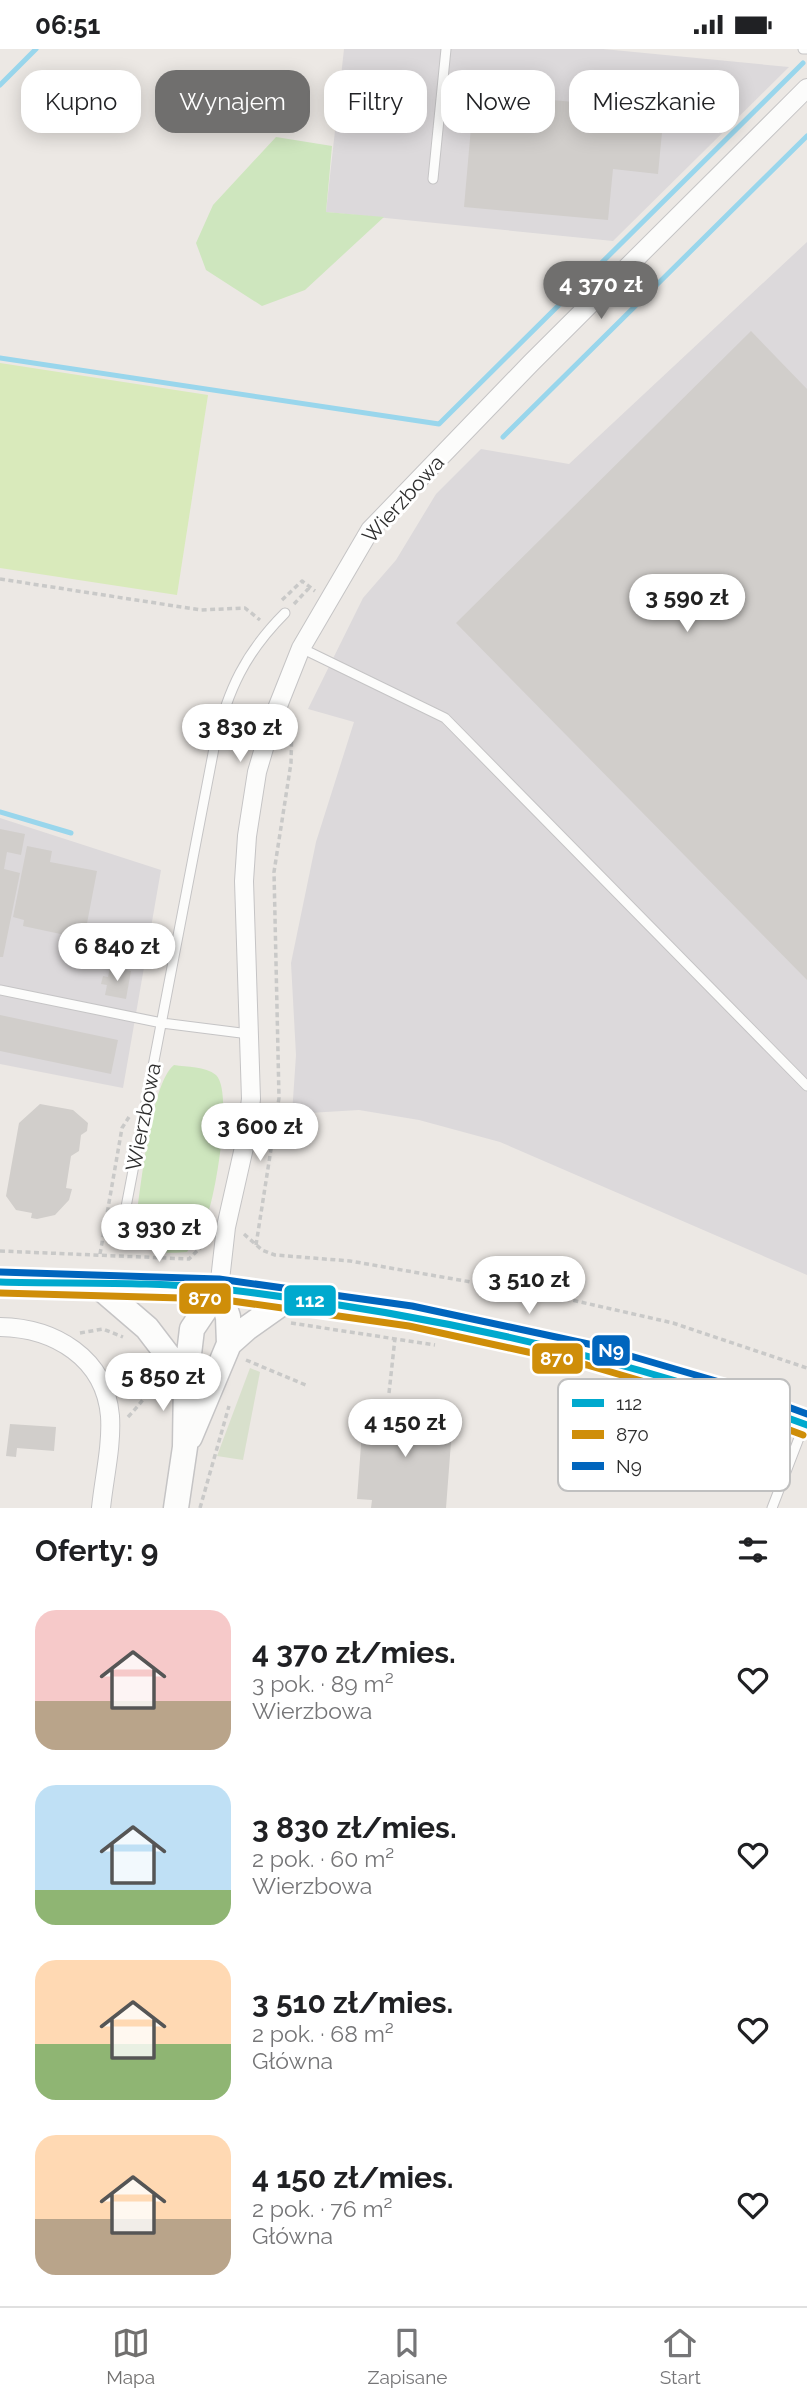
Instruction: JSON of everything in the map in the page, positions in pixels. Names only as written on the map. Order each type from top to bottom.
[{"type":"main road","points":[[0,1282],[219,1289],[411,1316],[502,1333],[673,1379]]},
{"type":"main road","points":[[97,1285],[146,1328],[186,1379]]},
{"type":"main road","points":[[219,1289],[241,1352]]},
{"type":"main road","points":[[176,1508],[185,1447],[186,1379],[192,1329],[219,1289]]},
{"type":"main road","points":[[185,1447],[241,1352],[288,1299]]},
{"type":"street","name":"Wierzbowa","points":[[219,1289],[226,1227],[245,1143],[251,1099],[244,881],[247,836],[257,772],[272,721],[301,647],[370,530],[531,363],[807,88]]},
{"type":"street","points":[[0,1327],[42,1334],[71,1345],[91,1366],[100,1381],[107,1400],[110,1430],[101,1508]]},
{"type":"lane","points":[[433,179],[446,49]]},
{"type":"lane","name":"Wierzbowa","points":[[140,1239],[121,1233],[226,699],[241,667],[270,628],[285,613]]},
{"type":"lane","points":[[301,647],[445,718],[807,1086]]},
{"type":"lane","points":[[0,991],[162,1023],[249,1034]]},
{"type":"lane","points":[[790,1464],[806,1424]]},
{"type":"lane","points":[[772,1508],[779,1491]]},
{"type":"path","points":[[0,579],[201,610],[245,608],[270,628]]},
{"type":"path","points":[[285,613],[309,588],[302,581]]},
{"type":"path","points":[[256,1245],[279,1098],[274,872],[291,763],[292,712]]},
{"type":"path","points":[[100,1254],[122,1128],[131,1115]]},
{"type":"path","points":[[0,1251],[189,1259],[200,1248],[209,1223]]},
{"type":"path","points":[[241,1231],[256,1245],[275,1255],[349,1261],[563,1299],[661,1320],[807,1368]]},
{"type":"path","points":[[283,1325],[290,1323],[447,1348]]},
{"type":"path","points":[[71,1345],[79,1333],[103,1329],[129,1340]]},
{"type":"path","points":[[389,1393],[396,1338]]},
{"type":"path","points":[[110,1430],[124,1421],[149,1392],[150,1378],[140,1349]]},
{"type":"path","points":[[241,1352],[242,1370]]},
{"type":"path","points":[[241,1352],[308,1386]]},
{"type":"path","points":[[200,1508],[230,1401]]},
{"type":"shaded area","points":[[344,49],[603,49],[789,67],[739,116],[739,70],[569,70],[569,133],[722,133],[613,241],[326,212],[335,133],[427,133],[427,70],[342,70]]},
{"type":"shaded area","points":[[807,242],[807,1275],[500,1142],[419,1120],[359,1110],[292,1114],[296,1055],[291,963],[316,842],[354,722],[308,709],[363,598],[396,560],[436,494],[481,449],[569,464]]},
{"type":"shaded area","points":[[0,818],[161,870],[123,1088],[0,1064]]},
{"type":"green space","points":[[276,137],[332,146],[326,212],[384,217],[305,290],[262,306],[206,270],[196,243],[213,205]]},
{"type":"green space","points":[[0,363],[208,395],[177,595],[0,568]]},
{"type":"green space","points":[[174,1065],[201,1068],[216,1075],[221,1085],[223,1120],[215,1184],[204,1223],[187,1252],[166,1253],[153,1250],[145,1241],[144,1234],[135,1226],[153,1115],[166,1076]]},
{"type":"green space","points":[[250,1368],[260,1372],[243,1460],[217,1456]]},
{"type":"building","points":[[555,100],[569,102],[569,133],[662,133],[658,174],[613,169],[608,220],[464,207],[470,133],[555,133]]},
{"type":"building","points":[[751,331],[807,389],[807,980],[456,623]]},
{"type":"building","points":[[0,829],[25,834],[21,855],[7,852],[4,869],[20,873],[3,957],[0,957]]},
{"type":"building","points":[[27,846],[52,851],[50,862],[97,871],[84,939],[23,926],[24,920],[13,917]]},
{"type":"building","points":[[110,967],[131,971],[126,999],[105,995],[107,985],[101,984],[103,976],[108,977]]},
{"type":"building","points":[[0,1015],[118,1040],[111,1074],[0,1051]]},
{"type":"building","points":[[40,1104],[73,1110],[88,1123],[87,1131],[81,1135],[79,1151],[71,1156],[66,1188],[72,1189],[69,1200],[55,1215],[37,1219],[31,1218],[32,1213],[16,1210],[6,1196],[19,1123]]},
{"type":"building","points":[[364,1405],[453,1416],[446,1508],[371,1508],[372,1500],[357,1499]]},
{"type":"building","points":[[10,1424],[56,1427],[54,1451],[17,1448],[16,1457],[6,1456]]},
{"type":"waterway","points":[[0,85],[36,49]]},
{"type":"waterway","points":[[0,358],[439,424],[803,63]]},
{"type":"waterway","points":[[503,437],[807,136]]},
{"type":"waterway","points":[[0,812],[71,833]]},
{"type":"transit line","name":"N9","points":[[0,1272],[219,1279],[412,1306],[593,1345],[709,1379]]},
{"type":"transit line","name":"112","points":[[0,1282],[195,1286],[297,1299],[371,1310],[519,1339],[670,1379]]},
{"type":"transit line","name":"870","points":[[0,1293],[218,1299],[409,1326],[587,1365],[635,1379]]},
{"type":"transit line","name":"N9","points":[[790,1408],[807,1414]]},
{"type":"transit line","name":"112","points":[[790,1419],[807,1425]]},
{"type":"transit line","name":"870","points":[[790,1430],[803,1435]]}]
